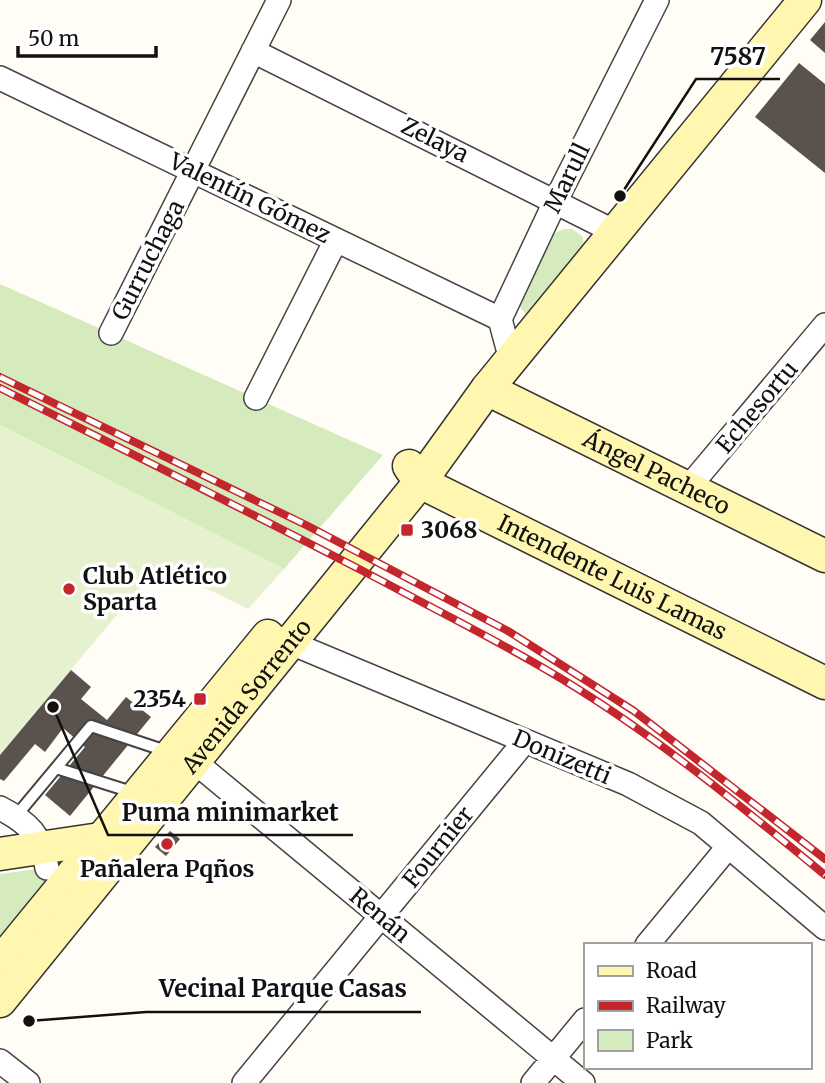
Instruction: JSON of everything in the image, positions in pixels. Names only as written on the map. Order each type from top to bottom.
[{"type":"main road","name":"Avenida Sorrento","points":[[0,1001],[100,859],[180,754],[487,389],[805,0]]},
{"type":"main road","name":"Ángel Pacheco","points":[[487,389],[825,556]]},
{"type":"main road","name":"Intendente Luis Lamas","points":[[414,474],[825,683]]},
{"type":"main road","name":"Avenida Sorrento","points":[[0,963],[100,859],[137,794],[180,754]]},
{"type":"main road","points":[[0,854],[100,859]]},
{"type":"main road","points":[[0,874],[45,858]]},
{"type":"street","name":"Marull","points":[[500,319],[556,200],[657,0]]},
{"type":"street","name":"Gurruchaga","points":[[111,333],[277,1]]},
{"type":"street","name":"Zelaya","points":[[254,51],[556,200],[615,232]]},
{"type":"street","name":"Valentín Gómez","points":[[0,78],[500,319]]},
{"type":"street","points":[[256,398],[336,240]]},
{"type":"street","points":[[500,319],[510,360]]},
{"type":"street","name":"Echesortu","points":[[688,488],[825,325]]},
{"type":"street","name":"Donizetti","points":[[280,638],[628,785],[701,823],[825,928]]},
{"type":"street","name":"Fournier","points":[[244,1083],[525,741]]},
{"type":"street","name":"Renán","points":[[180,754],[583,1083]]},
{"type":"street","points":[[8,812],[31,827],[45,858]]},
{"type":"street","points":[[649,943],[728,847]]},
{"type":"street","points":[[533,1083],[584,1021]]},
{"type":"street","points":[[0,1061],[27,1083]]},
{"type":"lane","points":[[8,812],[56,768],[91,726],[180,754]]},
{"type":"lane","points":[[56,768],[137,794]]},
{"type":"green space","points":[[564,229],[572,229],[583,237],[583,251],[529,314],[526,314],[518,305],[549,239]]},
{"type":"green space","points":[[0,284],[383,455],[284,569],[0,425]]},
{"type":"green space","name":"Club Atlético Sparta","points":[[0,425],[284,569],[248,609],[159,565],[0,754]]},
{"type":"green space","points":[[81,863],[0,963],[0,874]]},
{"type":"building","points":[[825,22],[825,53],[810,40]]},
{"type":"building","points":[[799,63],[825,84],[825,173],[755,117]]},
{"type":"building","points":[[71,670],[91,687],[81,699],[107,720],[126,697],[151,717],[70,816],[45,795],[85,747],[63,728],[45,752],[35,744],[4,781],[0,779],[0,755]]},
{"type":"building","points":[[170,831],[180,839],[166,856],[155,847]]},
{"type":"railway","points":[[0,377],[306,525],[508,631],[634,711],[825,859]]},
{"type":"railway","points":[[0,388],[335,556],[545,669],[654,740],[825,875]]},
{"type":"place","name":"7587","points":[[620,196]]},
{"type":"place","name":"3068","points":[[407,530]]},
{"type":"place","name":"Club Atlético Sparta","points":[[69,589]]},
{"type":"place","name":"2354","points":[[200,699]]},
{"type":"place","name":"Puma minimarket","points":[[53,707]]},
{"type":"place","name":"Pañalera Pqños","points":[[167,844]]},
{"type":"place","name":"Vecinal Parque Casas","points":[[29,1021]]}]
